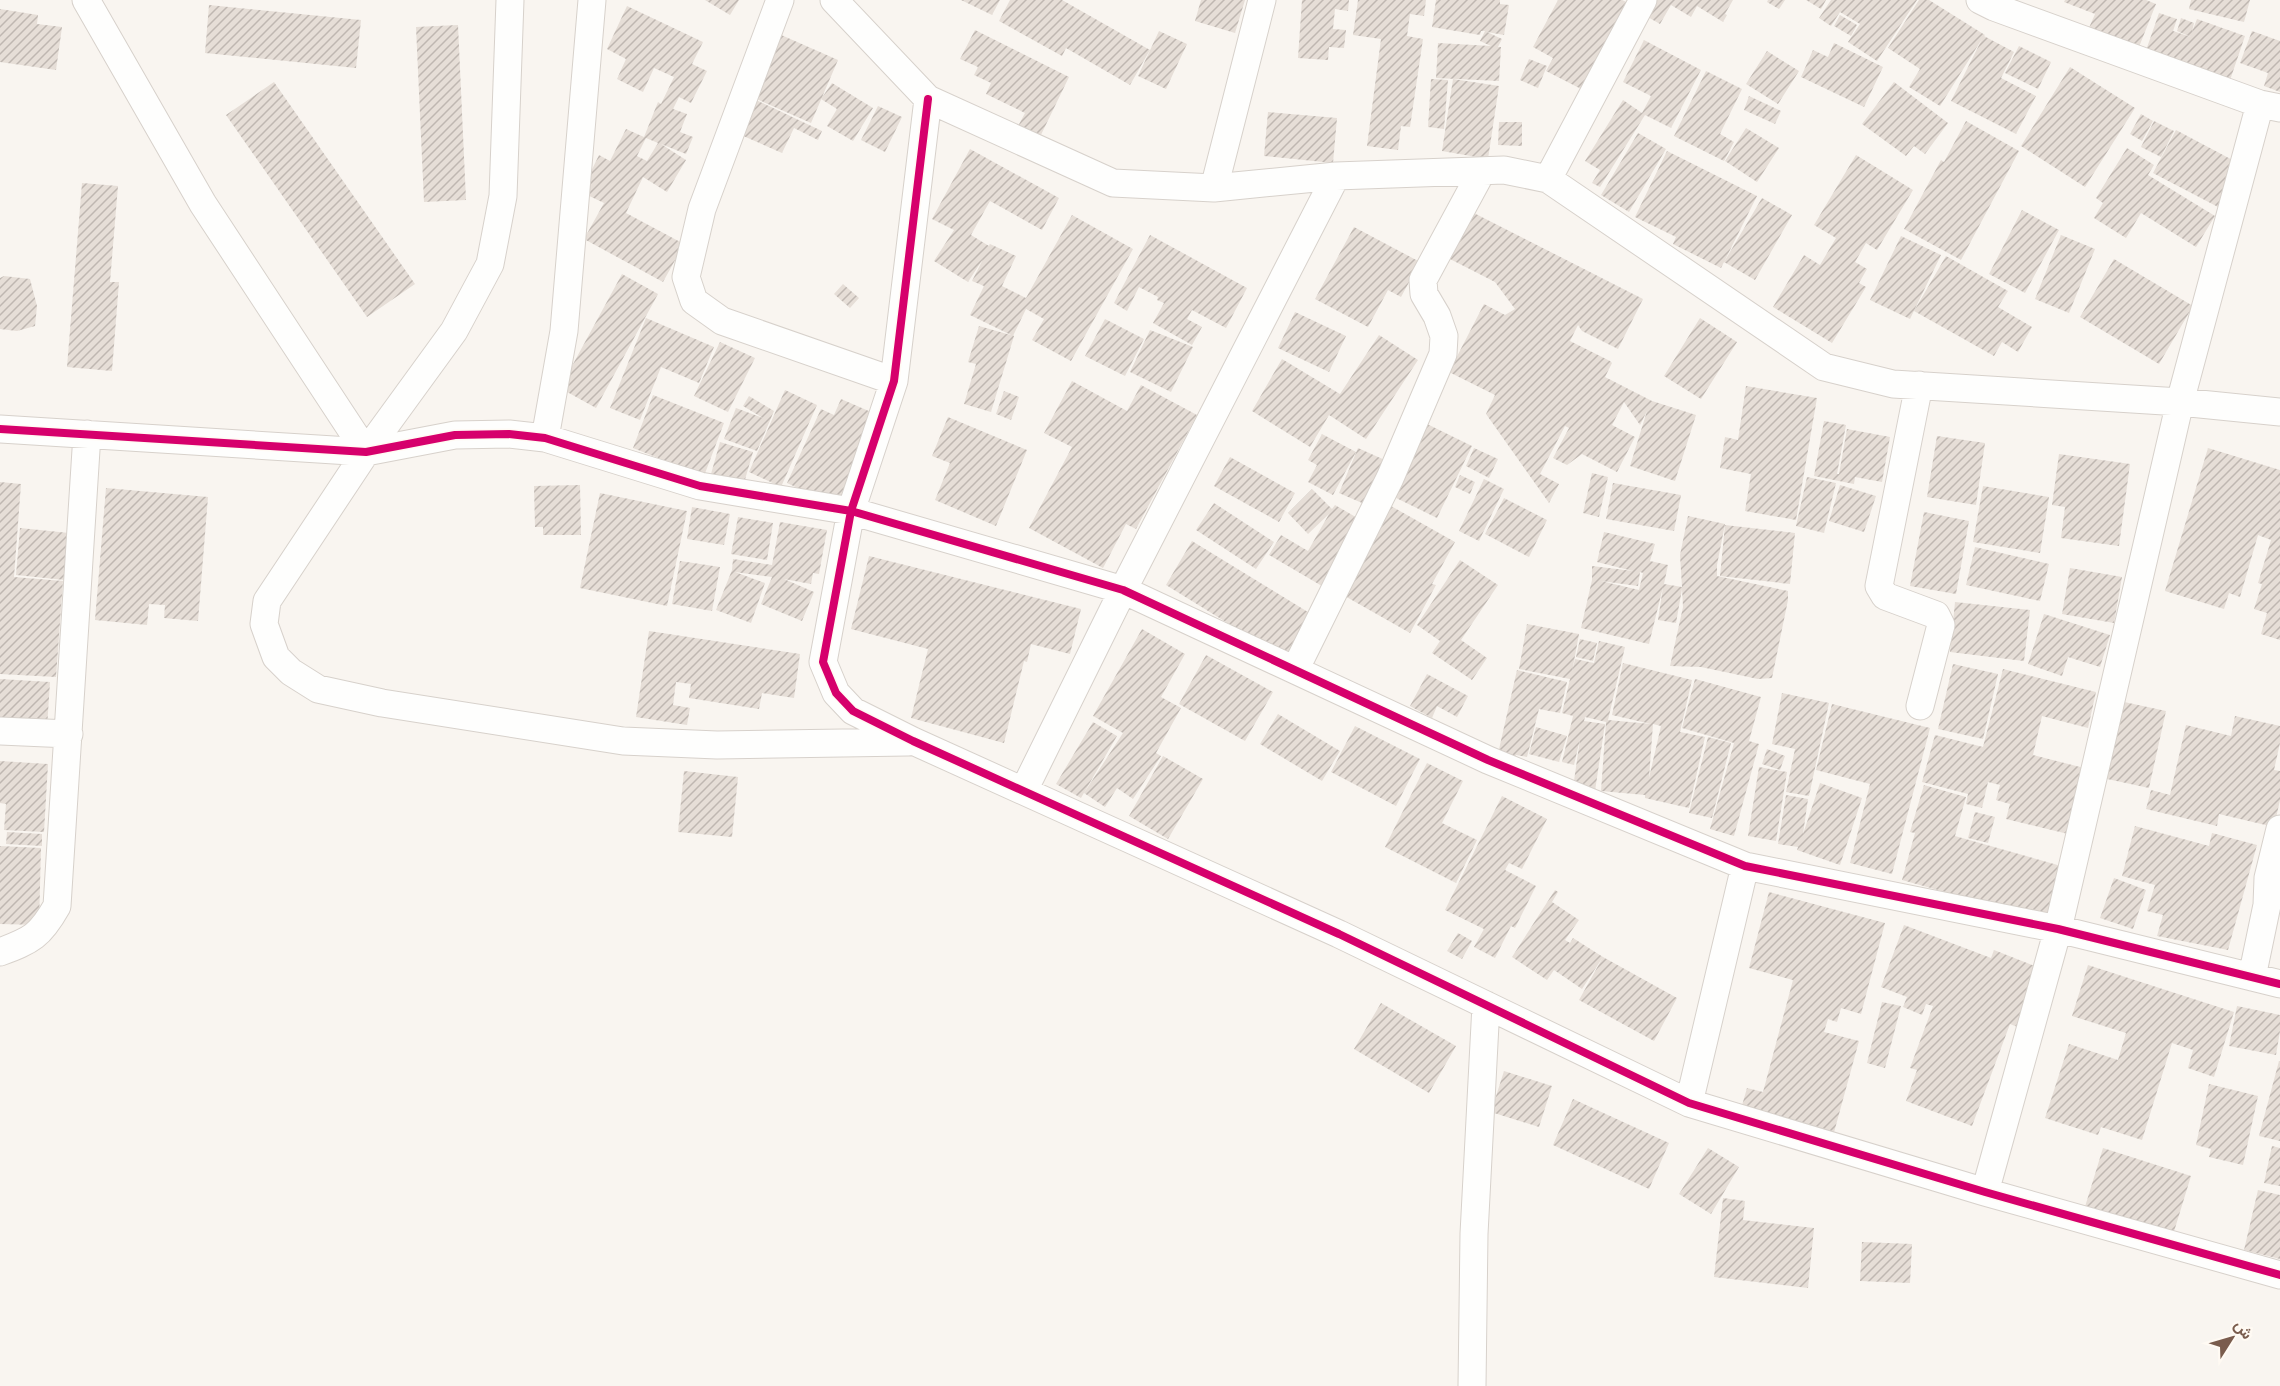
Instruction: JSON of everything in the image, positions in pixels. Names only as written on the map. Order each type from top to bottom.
[{"type":"street","points":[[86,0],[203,204],[366,452]]},
{"type":"street","points":[[510,0],[503,196],[490,264],[453,332],[366,452],[267,601],[264,624],[276,657],[291,672],[318,689],[382,703],[623,741],[717,745],[913,741]]},
{"type":"street","points":[[545,438],[564,331],[592,0]]},
{"type":"street","points":[[780,0],[702,209],[686,277],[694,301],[722,321],[894,381]]},
{"type":"street","points":[[834,0],[928,99],[1113,183],[1214,188],[1336,176],[1504,170],[1548,179],[1824,367],[1893,384],[2180,402],[2280,412]]},
{"type":"street","points":[[1214,188],[1262,0]]},
{"type":"street","points":[[1548,179],[1643,0]]},
{"type":"street","points":[[1985,1191],[2058,929],[2180,402],[2270,106],[1990,2]]},
{"type":"street","points":[[928,99],[894,381],[851,511],[822,663],[836,693],[853,711],[913,741],[1339,934],[1689,1103],[2280,1275]]},
{"type":"street","points":[[1295,670],[1390,478],[1443,354],[1444,336],[1437,316],[1424,294],[1423,280],[1482,171]]},
{"type":"street","points":[[1024,790],[1123,590],[1336,176]]},
{"type":"street","points":[[1918,385],[1879,586],[1885,596],[1936,615],[1941,625],[1920,706]]},
{"type":"street","points":[[0,429],[366,452],[455,435],[509,434],[545,438],[700,486],[851,511],[1123,590],[1488,760],[1745,866],[2058,929],[2280,984]]},
{"type":"street","points":[[0,952],[25,943],[44,928],[57,906],[87,434]]},
{"type":"street","points":[[0,731],[69,734]]},
{"type":"street","points":[[2252,977],[2267,905],[2268,878],[2280,829]]},
{"type":"street","points":[[1689,1103],[1745,866]]},
{"type":"street","points":[[1472,1386],[1474,1234],[1486,1005]]},
{"type":"building","points":[[705,0],[739,0],[730,15]]},
{"type":"building","points":[[961,0],[1000,0],[992,15]]},
{"type":"building","points":[[1010,0],[1062,0],[1150,50],[1130,85],[1066,48],[1062,56],[999,21]]},
{"type":"building","points":[[1201,0],[1245,0],[1235,33],[1195,21]]},
{"type":"building","points":[[1302,0],[1349,0],[1348,11],[1335,9],[1333,29],[1346,30],[1344,48],[1329,47],[1328,60],[1298,58]]},
{"type":"building","points":[[1358,0],[1426,0],[1424,16],[1410,14],[1407,36],[1423,39],[1410,127],[1401,126],[1398,150],[1367,146],[1381,39],[1353,35]]},
{"type":"building","points":[[1436,0],[1500,0],[1500,4],[1509,5],[1504,35],[1487,32],[1502,39],[1498,47],[1501,47],[1499,81],[1436,78],[1438,43],[1491,46],[1480,41],[1485,31],[1481,31],[1480,35],[1432,27]]},
{"type":"building","points":[[1558,0],[1622,0],[1633,5],[1587,92],[1546,71],[1553,58],[1533,47]]},
{"type":"building","points":[[1655,0],[1733,0],[1723,22],[1697,6],[1691,17],[1671,5],[1660,24],[1646,16]]},
{"type":"building","points":[[1768,0],[1785,0],[1779,9],[1767,2]]},
{"type":"building","points":[[1806,0],[1826,0],[1821,9]]},
{"type":"building","points":[[1831,0],[1917,0],[1877,61],[1848,42],[1860,24],[1840,12],[1831,26],[1819,18]]},
{"type":"building","points":[[1919,0],[1929,0],[1984,36],[2014,52],[2001,78],[2036,96],[2016,134],[1951,101],[1982,39],[1940,106],[1909,87],[1920,69],[1888,48]]},
{"type":"building","points":[[2065,0],[2146,0],[2156,4],[2135,57],[2085,37],[2095,14],[2064,2]]},
{"type":"building","points":[[2191,0],[2250,0],[2244,22],[2189,9]]},
{"type":"building","points":[[209,5],[361,20],[356,68],[205,53]]},
{"type":"building","points":[[627,6],[703,42],[692,64],[707,71],[691,103],[679,97],[673,109],[687,114],[680,132],[693,137],[686,154],[661,144],[686,160],[667,192],[643,177],[626,213],[684,244],[663,282],[584,239],[604,203],[581,192],[599,155],[610,161],[626,129],[644,137],[658,102],[661,104],[674,77],[654,68],[643,92],[617,79],[626,59],[607,49]],"holes":[[[646,138],[658,143],[647,161],[637,156]]]},
{"type":"building","points":[[0,9],[38,15],[37,24],[62,27],[56,70],[0,62]]},
{"type":"building","points":[[2159,13],[2177,19],[2173,31],[2191,37],[2177,31],[2181,18],[2194,23],[2192,32],[2197,19],[2245,36],[2227,89],[2143,59]]},
{"type":"building","points":[[1840,15],[1857,25],[1851,36],[1834,26]]},
{"type":"building","points":[[458,25],[466,200],[424,202],[416,27]]},
{"type":"building","points":[[975,30],[1069,77],[1038,141],[1016,130],[1025,113],[986,94],[991,83],[974,75],[978,67],[960,59]]},
{"type":"building","points":[[1159,31],[1187,44],[1166,89],[1138,76]]},
{"type":"building","points":[[2252,31],[2280,41],[2280,92],[2264,86],[2268,73],[2240,63]]},
{"type":"building","points":[[779,34],[838,60],[811,123],[752,97]]},
{"type":"building","points":[[1644,40],[1701,70],[1671,128],[1645,115],[1600,187],[1592,183],[1600,170],[1585,161],[1623,100],[1642,113],[1651,96],[1623,82]]},
{"type":"building","points":[[1834,43],[1883,67],[1864,107],[1801,77],[1813,50],[1828,57]]},
{"type":"building","points":[[2019,46],[2051,62],[2038,89],[2005,73]]},
{"type":"building","points":[[1767,51],[1799,71],[1778,104],[1746,84]]},
{"type":"building","points":[[1529,59],[1547,66],[1538,88],[1520,80]]},
{"type":"building","points":[[2070,67],[2135,108],[2085,187],[2021,146]]},
{"type":"building","points":[[1706,71],[1742,89],[1720,134],[1734,142],[1724,161],[1674,136]]},
{"type":"building","points":[[1431,79],[1448,80],[1444,129],[1428,127]]},
{"type":"building","points":[[1453,79],[1499,86],[1488,159],[1442,151]]},
{"type":"building","points":[[274,82],[415,284],[367,317],[226,115]]},
{"type":"building","points":[[1894,82],[1948,123],[1925,154],[1914,146],[1906,156],[1862,124]]},
{"type":"building","points":[[832,83],[873,108],[853,141],[827,126],[837,109],[821,99]]},
{"type":"building","points":[[1749,96],[1781,111],[1775,124],[1744,110]]},
{"type":"building","points":[[756,100],[822,131],[818,140],[794,128],[782,153],[741,135]]},
{"type":"building","points":[[878,106],[902,117],[885,152],[861,140]]},
{"type":"building","points":[[1268,112],[1337,118],[1333,163],[1264,156]]},
{"type":"building","points":[[2141,114],[2153,121],[2142,141],[2130,134]]},
{"type":"building","points":[[1966,121],[2019,151],[1961,260],[1904,229],[1941,160],[1944,162]]},
{"type":"building","points":[[2154,121],[2174,131],[2161,157],[2141,147]]},
{"type":"building","points":[[1499,122],[1522,122],[1522,146],[1498,145]]},
{"type":"building","points":[[1746,128],[1779,148],[1757,182],[1725,161]]},
{"type":"building","points":[[2176,130],[2240,164],[2218,207],[2153,173]]},
{"type":"building","points":[[1638,133],[1666,149],[1629,212],[1601,195]]},
{"type":"building","points":[[2127,148],[2154,165],[2148,175],[2215,216],[2196,247],[2141,213],[2126,238],[2094,218],[2103,203],[2096,198]]},
{"type":"building","points":[[970,149],[1059,198],[1042,230],[990,201],[971,235],[989,246],[990,244],[1016,256],[1002,286],[1026,298],[1072,215],[1133,249],[1071,361],[1032,340],[1044,319],[1026,309],[1013,336],[970,315],[984,286],[972,281],[983,259],[968,282],[934,261],[954,230],[932,219]]},
{"type":"building","points":[[1667,151],[1757,196],[1721,268],[1673,244],[1676,237],[1635,217]]},
{"type":"building","points":[[1856,155],[1913,190],[1877,250],[1866,243],[1855,262],[1867,269],[1859,283],[1866,287],[1832,343],[1773,307],[1804,255],[1820,265],[1836,238],[1814,225]]},
{"type":"building","points":[[82,183],[118,186],[110,282],[119,282],[112,371],[67,367]]},
{"type":"building","points":[[1762,198],[1792,215],[1755,280],[1724,262]]},
{"type":"building","points":[[2022,210],[2059,230],[2025,293],[1989,274]]},
{"type":"building","points":[[1470,211],[1643,299],[1618,349],[1582,331],[1578,325],[1570,341],[1612,363],[1605,377],[1652,401],[1696,415],[1675,481],[1630,466],[1647,411],[1640,425],[1624,402],[1612,425],[1635,437],[1617,472],[1582,454],[1567,465],[1553,458],[1569,428],[1565,426],[1540,474],[1559,484],[1549,503],[1486,414],[1495,395],[1449,372],[1484,304],[1505,315],[1515,309],[1495,282],[1446,257]]},
{"type":"building","points":[[1354,227],[1420,262],[1401,297],[1388,290],[1368,327],[1315,299]]},
{"type":"building","points":[[1150,235],[1247,288],[1226,328],[1192,310],[1187,319],[1202,327],[1192,345],[1153,323],[1164,303],[1157,300],[1158,297],[1139,287],[1127,311],[1114,303]]},
{"type":"building","points":[[2061,235],[2095,249],[2069,313],[2035,299]]},
{"type":"building","points":[[1901,236],[1941,255],[1910,319],[1870,300]]},
{"type":"building","points":[[1946,256],[2008,291],[1998,307],[2032,327],[2018,352],[2002,342],[1994,356],[1914,311]]},
{"type":"building","points":[[2114,259],[2193,306],[2159,364],[2080,317]]},
{"type":"building","points":[[622,274],[658,294],[596,408],[560,388]]},
{"type":"building","points":[[4,276],[30,279],[37,306],[35,326],[17,331],[0,329],[0,278]]},
{"type":"building","points":[[843,284],[859,298],[850,308],[834,294]]},
{"type":"building","points":[[1295,312],[1346,336],[1329,372],[1278,348]]},
{"type":"building","points":[[646,318],[714,347],[699,383],[661,367],[640,420],[610,408]]},
{"type":"building","points":[[1700,318],[1737,342],[1701,399],[1664,376]]},
{"type":"building","points":[[1105,319],[1144,339],[1125,376],[1085,356]]},
{"type":"building","points":[[979,326],[1014,336],[991,412],[964,404],[976,364],[968,362]]},
{"type":"building","points":[[1150,330],[1193,347],[1171,392],[1130,372]]},
{"type":"building","points":[[1379,335],[1418,360],[1366,439],[1329,415],[1310,447],[1252,411],[1282,359],[1340,394]]},
{"type":"building","points":[[720,342],[755,358],[728,412],[694,396]]},
{"type":"building","points":[[1072,381],[1127,411],[1141,385],[1197,415],[1136,529],[1126,524],[1103,568],[1029,528],[1072,447],[1044,433]]},
{"type":"building","points":[[1746,386],[1817,398],[1796,520],[1745,511],[1751,474],[1720,468],[1725,437],[1738,440]]},
{"type":"building","points":[[785,390],[817,405],[781,487],[749,472]]},
{"type":"building","points":[[1004,391],[1019,397],[1011,420],[996,414]]},
{"type":"building","points":[[653,395],[724,423],[704,476],[633,448]]},
{"type":"building","points":[[749,396],[774,411],[757,451],[724,439],[736,408],[763,418],[743,406]]},
{"type":"building","points":[[841,399],[878,415],[836,506],[787,483],[821,409],[834,415]]},
{"type":"building","points":[[948,417],[1027,450],[996,526],[935,500],[950,463],[932,456]]},
{"type":"building","points":[[1824,421],[1846,425],[1837,474],[1839,474],[1847,429],[1890,437],[1882,482],[1855,477],[1854,484],[1814,476]]},
{"type":"building","points":[[1423,422],[1472,446],[1437,518],[1388,494]]},
{"type":"building","points":[[1322,434],[1356,452],[1333,495],[1308,482],[1317,465],[1308,460]]},
{"type":"building","points":[[1937,436],[1985,443],[1976,505],[1927,497]]},
{"type":"building","points":[[720,442],[753,452],[744,483],[711,474]]},
{"type":"building","points":[[1358,448],[1387,461],[1369,506],[1339,493]]},
{"type":"building","points":[[1474,448],[1498,459],[1489,478],[1466,466]]},
{"type":"building","points":[[2208,448],[2280,470],[2280,640],[2261,634],[2267,613],[2254,609],[2262,584],[2258,583],[2271,540],[2258,535],[2240,597],[2229,593],[2224,609],[2165,591]]},
{"type":"building","points":[[2059,454],[2130,464],[2119,546],[2061,538],[2065,507],[2052,505]]},
{"type":"building","points":[[1230,457],[1295,493],[1279,522],[1214,486]]},
{"type":"building","points":[[1592,473],[1608,477],[1599,517],[1583,513]]},
{"type":"building","points":[[1460,475],[1475,482],[1470,494],[1455,487]]},
{"type":"building","points":[[1807,477],[1836,483],[1824,533],[1796,526]]},
{"type":"building","points":[[1484,479],[1504,489],[1479,541],[1459,531]]},
{"type":"building","points":[[0,482],[21,484],[14,577],[63,581],[56,677],[0,674]]},
{"type":"building","points":[[1613,483],[1681,495],[1674,531],[1606,519]]},
{"type":"building","points":[[580,485],[581,535],[543,535],[543,527],[535,527],[534,486]]},
{"type":"building","points":[[1840,485],[1876,496],[1864,532],[1829,521]]},
{"type":"building","points":[[1983,486],[2049,497],[2040,553],[1973,542]]},
{"type":"building","points":[[106,488],[208,497],[198,621],[164,618],[165,605],[149,604],[147,625],[95,620]]},
{"type":"building","points":[[1312,489],[1332,509],[1335,505],[1366,523],[1327,589],[1269,555],[1281,535],[1308,551],[1329,514],[1308,534],[1288,513]]},
{"type":"building","points":[[600,493],[687,511],[667,606],[580,588]]},
{"type":"building","points":[[1504,498],[1547,520],[1529,557],[1485,534]]},
{"type":"building","points":[[1214,503],[1274,542],[1256,569],[1196,530]]},
{"type":"building","points":[[1391,506],[1455,542],[1432,584],[1436,585],[1410,633],[1343,595]]},
{"type":"building","points":[[692,507],[730,514],[724,545],[687,539]]},
{"type":"building","points":[[1924,512],[1969,521],[1956,594],[1910,586]]},
{"type":"building","points":[[1688,516],[1725,524],[1717,576],[1788,591],[1772,678],[1758,679],[1701,667],[1670,666],[1683,607],[1682,589],[1676,623],[1658,620],[1663,587],[1649,644],[1581,628],[1592,580],[1592,566],[1633,571],[1597,562],[1604,532],[1655,544],[1650,561],[1668,565],[1664,584],[1682,587],[1680,555]],"holes":[[[1640,572],[1643,573],[1639,590],[1601,581],[1638,586]]]},
{"type":"building","points":[[738,517],[773,523],[767,560],[731,554]]},
{"type":"building","points":[[780,522],[827,530],[819,574],[813,573],[811,584],[784,579],[814,592],[802,621],[761,604],[772,577],[735,572],[765,583],[751,623],[716,610],[732,570],[733,559],[772,565]]},
{"type":"building","points":[[1725,525],[1795,533],[1790,584],[1720,576]]},
{"type":"building","points":[[20,528],[69,533],[65,580],[16,575]]},
{"type":"building","points":[[1192,541],[1321,620],[1294,664],[1166,585]]},
{"type":"building","points":[[1975,547],[2049,564],[2040,601],[1966,585]]},
{"type":"building","points":[[869,556],[1081,609],[1070,654],[1031,644],[1027,662],[1024,661],[1004,743],[911,718],[928,649],[851,629]]},
{"type":"building","points":[[1460,560],[1498,585],[1461,640],[1487,658],[1472,680],[1432,653],[1440,641],[1417,625]]},
{"type":"building","points":[[680,561],[720,567],[712,611],[672,604]]},
{"type":"building","points":[[2070,568],[2122,577],[2114,623],[2062,614]]},
{"type":"building","points":[[1955,602],[2030,610],[2024,661],[1950,652]]},
{"type":"building","points":[[2044,614],[2110,635],[2100,667],[2068,657],[2062,676],[2028,664]]},
{"type":"building","points":[[1527,624],[1579,634],[1572,672],[1575,659],[1594,663],[1599,641],[1625,647],[1608,720],[1651,724],[1612,715],[1623,663],[1692,680],[1680,732],[1705,737],[1689,808],[1645,798],[1645,795],[1601,791],[1606,722],[1585,717],[1584,721],[1605,724],[1595,791],[1573,788],[1580,739],[1574,765],[1562,762],[1573,716],[1562,713],[1570,679],[1519,669]],"holes":[[[1653,724],[1661,726],[1649,778]]]},
{"type":"building","points":[[1142,629],[1185,654],[1161,697],[1181,708],[1156,753],[1161,756],[1133,799],[1117,788],[1105,807],[1084,793],[1123,733],[1093,716]]},
{"type":"building","points":[[649,631],[800,654],[794,698],[762,693],[759,709],[689,698],[691,684],[676,682],[673,705],[690,708],[687,725],[636,717]]},
{"type":"building","points":[[1580,639],[1597,643],[1593,661],[1576,657]]},
{"type":"building","points":[[1206,655],[1273,692],[1245,741],[1179,704]]},
{"type":"building","points":[[1953,664],[1998,674],[1983,739],[1938,729]]},
{"type":"building","points":[[2003,669],[2096,692],[2088,728],[2042,716],[2033,755],[2084,768],[2068,834],[2006,819],[2010,804],[1996,800],[2000,785],[1988,782],[1982,808],[1966,804],[1968,794],[1922,782],[1935,735],[1983,747]]},
{"type":"building","points":[[1517,670],[1567,682],[1560,713],[1539,709],[1527,757],[1516,755],[1513,771],[1495,767]]},
{"type":"building","points":[[1427,674],[1468,696],[1457,717],[1437,706],[1432,718],[1410,706]]},
{"type":"building","points":[[0,679],[50,682],[47,728],[0,725]]},
{"type":"building","points":[[1695,679],[1761,697],[1749,741],[1759,744],[1734,836],[1710,829],[1734,743],[1682,728]]},
{"type":"building","points":[[1782,693],[1829,703],[1809,796],[1786,792],[1795,749],[1772,744]]},
{"type":"building","points":[[2115,700],[2166,711],[2149,788],[2098,777]]},
{"type":"building","points":[[1832,704],[1930,728],[1892,874],[1850,863],[1870,784],[1816,770]]},
{"type":"building","points":[[1278,714],[1340,751],[1322,781],[1260,744]]},
{"type":"building","points":[[2235,716],[2280,726],[2280,743],[2274,770],[2280,771],[2280,800],[2274,827],[2219,814],[2217,826],[2146,809],[2151,790],[2170,795],[2186,725],[2231,736]]},
{"type":"building","points":[[1093,722],[1117,736],[1081,798],[1056,784]]},
{"type":"building","points":[[1355,726],[1420,759],[1396,806],[1331,772]]},
{"type":"building","points":[[1536,727],[1567,736],[1559,762],[1529,754]]},
{"type":"building","points":[[1708,737],[1731,743],[1712,818],[1689,813]]},
{"type":"building","points":[[1767,749],[1785,756],[1780,770],[1762,764]]},
{"type":"building","points":[[1163,756],[1203,779],[1168,839],[1129,816]]},
{"type":"building","points":[[0,761],[48,764],[44,832],[4,830],[6,804],[0,803]]},
{"type":"building","points":[[1427,763],[1463,781],[1442,823],[1477,840],[1456,883],[1385,847]]},
{"type":"building","points":[[1759,767],[1787,772],[1776,841],[1748,836]]},
{"type":"building","points":[[684,771],[738,777],[732,837],[678,832]]},
{"type":"building","points":[[1820,783],[1862,798],[1840,865],[1797,850],[1798,847],[1778,844],[1786,795],[1808,799],[1803,834]]},
{"type":"building","points":[[1924,785],[1966,797],[1955,836],[2061,866],[2046,920],[1902,880],[1915,833],[1910,832]]},
{"type":"building","points":[[1502,796],[1547,819],[1522,869],[1509,863],[1505,870],[1536,886],[1515,928],[1511,926],[1495,958],[1474,947],[1484,929],[1445,910]]},
{"type":"building","points":[[1975,812],[1995,817],[1988,843],[1968,838]]},
{"type":"building","points":[[2135,826],[2209,846],[2212,833],[2257,845],[2228,950],[2157,936],[2163,915],[2147,911],[2155,885],[2122,876]]},
{"type":"building","points":[[7,832],[42,834],[42,846],[6,844]]},
{"type":"building","points":[[0,846],[41,848],[39,925],[0,924]]},
{"type":"building","points":[[2114,878],[2146,890],[2133,929],[2100,918]]},
{"type":"building","points":[[1555,890],[1558,892],[1552,902],[1579,920],[1565,940],[1570,943],[1573,938],[1603,957],[1582,989],[1554,970],[1547,980],[1512,957]]},
{"type":"building","points":[[1769,892],[1885,923],[1861,1014],[1841,1008],[1837,1022],[1828,1019],[1824,1032],[1859,1041],[1833,1136],[1741,1109],[1747,1088],[1763,1092],[1793,980],[1749,968]]},
{"type":"building","points":[[1904,925],[1991,958],[1994,950],[2042,969],[2020,1028],[2010,1024],[1972,1126],[1906,1101],[1917,1070],[1910,1068],[1933,1006],[1926,1004],[1922,1015],[1903,1007],[1907,997],[1881,987]]},
{"type":"building","points":[[1458,933],[1472,941],[1462,959],[1447,951]]},
{"type":"building","points":[[1603,957],[1677,998],[1654,1041],[1579,1000]]},
{"type":"building","points":[[2088,965],[2234,1012],[2214,1077],[2188,1068],[2193,1050],[2172,1043],[2142,1140],[2101,1127],[2098,1135],[2045,1118],[2069,1044],[2118,1060],[2126,1033],[2072,1016]]},
{"type":"building","points":[[1882,1002],[1901,1006],[1885,1068],[1867,1063]]},
{"type":"building","points":[[1381,1003],[1456,1046],[1429,1093],[1354,1049]]},
{"type":"building","points":[[2237,1006],[2280,1015],[2276,1055],[2229,1046]]},
{"type":"building","points":[[2280,1061],[2280,1141],[2259,1136]]},
{"type":"building","points":[[1504,1071],[1552,1086],[1539,1127],[1491,1112]]},
{"type":"building","points":[[2209,1084],[2258,1096],[2243,1165],[2209,1157],[2211,1149],[2196,1145]]},
{"type":"building","points":[[1573,1099],[1669,1143],[1649,1189],[1553,1145]]},
{"type":"building","points":[[2272,1146],[2280,1148],[2280,1186],[2264,1183]]},
{"type":"building","points":[[1708,1148],[1739,1167],[1711,1214],[1679,1194]]},
{"type":"building","points":[[2103,1148],[2191,1176],[2172,1238],[2084,1210]]},
{"type":"building","points":[[2258,1190],[2280,1195],[2280,1259],[2244,1250]]},
{"type":"building","points":[[1723,1198],[1745,1201],[1743,1220],[1814,1228],[1808,1288],[1714,1277]]},
{"type":"building","points":[[1862,1242],[1912,1244],[1910,1283],[1860,1281]]},
{"type":"cycle path","points":[[928,99],[894,381],[851,511],[823,662],[836,693],[853,711],[913,741],[1339,934],[1689,1103],[1985,1192],[2280,1275]]},
{"type":"cycle path","points":[[0,429],[366,452],[455,435],[509,434],[545,438],[700,486],[851,511],[1123,590],[1488,760],[1745,866],[2058,929],[2280,984]]}]
